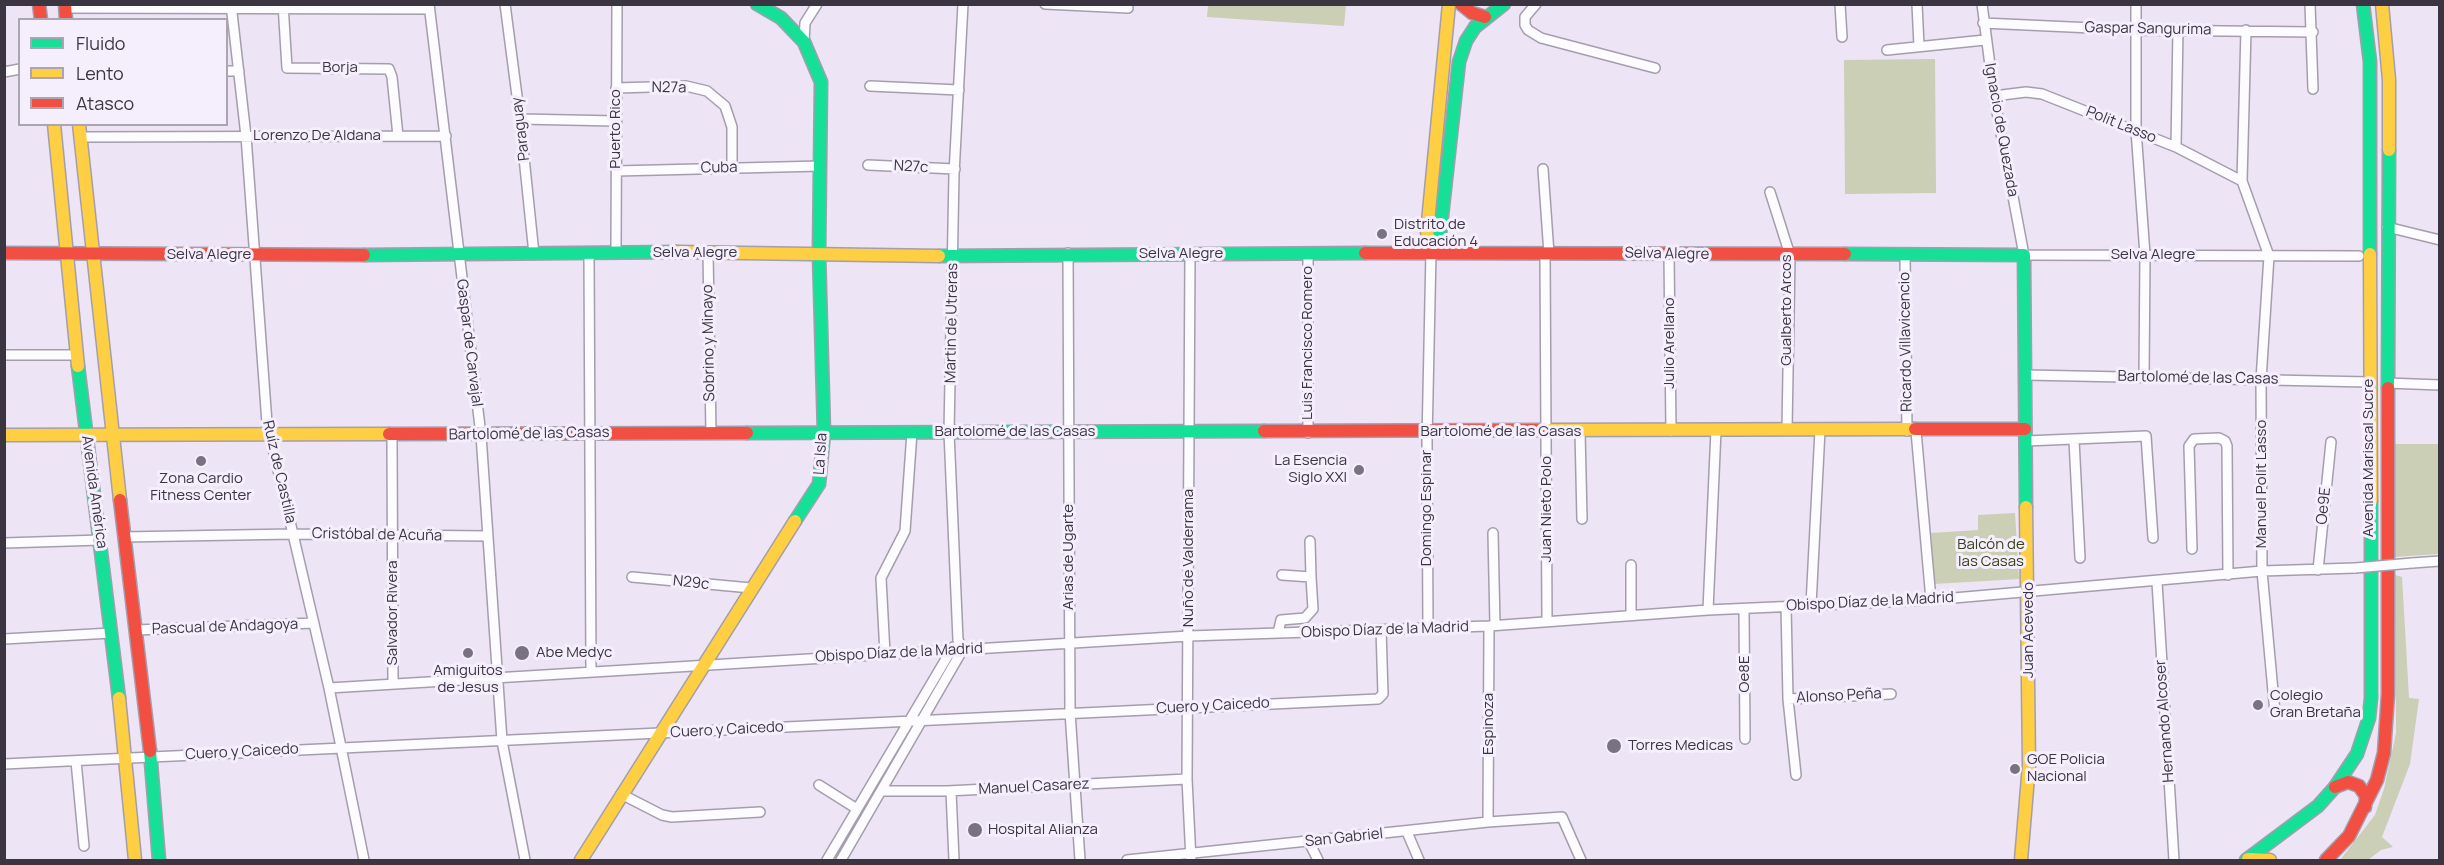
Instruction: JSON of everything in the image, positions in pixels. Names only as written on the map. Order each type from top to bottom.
[{"type":"street","name":"Paraguay","points":[[505,4],[534,254]]},
{"type":"street","name":"Puerto Rico","points":[[616,253],[617,4]]},
{"type":"street","name":"La Isla","points":[[580,861],[751,588],[817,488],[824,433],[819,254],[821,82],[804,42],[781,18],[757,4]]},
{"type":"street","points":[[804,42],[805,23],[817,4]]},
{"type":"street","name":"Martin de Utreras","points":[[961,645],[950,432],[955,170],[963,4]]},
{"type":"street","points":[[1045,4],[1128,8]]},
{"type":"street","name":"Domingo Espinar","points":[[1428,628],[1427,432],[1431,248],[1427,232],[1449,4]]},
{"type":"street","points":[[1461,4],[1472,13],[1485,17]]},
{"type":"street","name":"Domingo Espinar","points":[[1431,248],[1440,234],[1459,62],[1466,41],[1485,17],[1504,4]]},
{"type":"street","points":[[1536,4],[1525,17],[1525,25],[1540,38],[1655,68]]},
{"type":"street","points":[[1840,4],[1842,37]]},
{"type":"street","points":[[1917,4],[1919,46]]},
{"type":"street","name":"Ignacio de Quezada","points":[[1982,4],[1994,96],[2024,255]]},
{"type":"street","points":[[2136,4],[2136,130],[2145,255],[2144,377]]},
{"type":"street","points":[[2310,4],[2313,32],[2313,89]]},
{"type":"street","name":"Avenida Mariscal Sucre","points":[[2247,860],[2318,806],[2336,787],[2357,753],[2366,727],[2371,699],[2370,62],[2363,4]]},
{"type":"street","name":"Avenida Mariscal Sucre","points":[[2326,861],[2349,836],[2377,780],[2384,753],[2388,694],[2389,80],[2382,4]]},
{"type":"street","points":[[65,11],[232,6],[429,7]]},
{"type":"street","name":"Ruíz de Castilla","points":[[232,6],[246,136],[267,423],[329,688],[364,861]]},
{"type":"street","name":"Borja","points":[[283,6],[287,68],[388,69],[392,77],[398,136]]},
{"type":"street","name":"Gaspar de Carvajal","points":[[429,7],[446,136],[457,256],[481,435],[502,741],[525,861]]},
{"type":"street","name":"Gaspar Sangurima","points":[[1983,23],[2136,30],[2313,32]]},
{"type":"street","points":[[2176,147],[2178,29]]},
{"type":"street","points":[[2246,30],[2242,181],[2269,256]]},
{"type":"street","points":[[1887,50],[1985,40]]},
{"type":"street","points":[[228,72],[239,71]]},
{"type":"street","name":"N27a","points":[[616,88],[687,86],[707,91],[725,106],[732,127],[732,168]]},
{"type":"street","points":[[870,86],[959,90]]},
{"type":"street","name":"Polit Lasso","points":[[1994,96],[2026,92],[2042,94],[2176,147],[2242,181]]},
{"type":"street","points":[[520,119],[616,121]]},
{"type":"street","name":"Avenida América","points":[[54,126],[76,355],[101,540],[126,758],[135,861]]},
{"type":"street","name":"Lorenzo De Aldana","points":[[80,130],[246,136],[446,136]]},
{"type":"street","name":"Avenida América","points":[[80,130],[115,434],[123,537],[151,757],[159,861]]},
{"type":"street","name":"N27c","points":[[868,165],[955,170]]},
{"type":"street","name":"Cuba","points":[[616,171],[821,166]]},
{"type":"street","name":"Juan Nieto Polo","points":[[1543,169],[1547,254],[1547,620]]},
{"type":"street","name":"Gualberto Arcos","points":[[1770,192],[1790,255],[1787,430]]},
{"type":"street","points":[[2387,227],[2439,240]]},
{"type":"street","name":"Selva Alegre","points":[[4,253],[68,253],[94,256],[457,256],[708,252],[953,255],[1308,253],[1431,248],[1547,254],[2358,256]]},
{"type":"street","name":"Sobrino y Minayo","points":[[708,252],[711,434]]},
{"type":"street","name":"Arias de Ugarte","points":[[1068,253],[1070,712],[1080,861]]},
{"type":"street","name":"Luis Francisco Romero","points":[[1308,253],[1308,433]]},
{"type":"street","points":[[589,254],[588,432],[591,671]]},
{"type":"street","name":"Nuño de Valderrama","points":[[1190,254],[1189,636],[1186,708],[1190,858]]},
{"type":"street","name":"Ricardo Villavicencio","points":[[1905,254],[1912,431],[1931,600]]},
{"type":"street","name":"Julio Arellano","points":[[1669,255],[1671,431]]},
{"type":"street","name":"Juan Acevedo","points":[[2021,861],[2029,765],[2024,255]]},
{"type":"street","name":"Manuel Polit Lasso","points":[[2269,256],[2261,380],[2262,571],[2275,713]]},
{"type":"street","points":[[4,355],[76,355]]},
{"type":"street","name":"Bartolomé de las Casas","points":[[2026,375],[2369,382]]},
{"type":"street","points":[[2387,383],[2439,385]]},
{"type":"street","points":[[1708,610],[1716,430]]},
{"type":"street","points":[[1811,605],[1820,430]]},
{"type":"street","name":"Bartolomé de las Casas","points":[[4,435],[1820,430],[2025,435]]},
{"type":"street","points":[[1580,431],[1582,519]]},
{"type":"street","points":[[885,654],[881,578],[905,531],[912,432]]},
{"type":"street","name":"Salvador Rivera","points":[[392,435],[393,684]]},
{"type":"street","points":[[2025,435],[2074,440],[2148,437],[2153,538]]},
{"type":"street","points":[[2192,549],[2188,446],[2198,439],[2222,439],[2227,446],[2228,575]]},
{"type":"street","points":[[2074,440],[2080,558]]},
{"type":"street","name":"Oe9E","points":[[2318,570],[2331,442]]},
{"type":"street","name":"Espinoza","points":[[1488,822],[1493,533]]},
{"type":"street","name":"Cristóbal de Acuña","points":[[123,537],[294,534],[487,536]]},
{"type":"street","points":[[4,543],[101,540]]},
{"type":"street","points":[[1278,633],[1281,620],[1305,618],[1313,609],[1310,541]]},
{"type":"street","name":"Obispo Díaz de la Madrid","points":[[961,645],[1070,643],[1189,636],[1492,626],[1547,620],[1708,610],[1931,600],[2262,571],[2355,568],[2439,561]]},
{"type":"street","points":[[1631,565],[1631,615]]},
{"type":"street","points":[[1282,575],[1311,577]]},
{"type":"street","name":"N29c","points":[[632,577],[751,588]]},
{"type":"street","name":"Hernando Alcoser","points":[[2157,582],[2174,861]]},
{"type":"street","points":[[1786,606],[1788,699],[1796,775]]},
{"type":"street","name":"Oe8E","points":[[1744,609],[1744,740]]},
{"type":"street","name":"Pascual de Andagoya","points":[[136,630],[314,623]]},
{"type":"street","name":"Cuero y Caicedo","points":[[4,764],[340,746],[502,741],[1380,698],[1383,694],[1381,629]]},
{"type":"street","points":[[4,639],[111,633]]},
{"type":"street","points":[[827,861],[950,651],[961,645]]},
{"type":"street","points":[[841,861],[922,720],[961,645]]},
{"type":"street","name":"Obispo Díaz de la Madrid","points":[[329,688],[950,651]]},
{"type":"street","name":"Alonso Peña","points":[[1788,699],[1891,694]]},
{"type":"street","points":[[76,761],[84,846]]},
{"type":"street","name":"Manuel Casarez","points":[[881,791],[951,791],[1187,779]]},
{"type":"street","points":[[2336,787],[2348,782],[2359,786],[2366,796],[2363,812]]},
{"type":"street","points":[[819,785],[857,809]]},
{"type":"street","points":[[951,791],[954,861]]},
{"type":"street","points":[[621,794],[672,818],[760,812]]},
{"type":"street","name":"San Gabriel","points":[[1127,861],[1190,858],[1488,822],[1562,817],[1581,861]]},
{"type":"street","points":[[1407,832],[1419,861]]},
{"type":"street","points":[[1309,842],[1318,861]]},
{"type":"street","points":[[2247,860],[2270,861]]},
{"type":"green space","points":[[1208,5],[1346,5],[1344,26],[1207,17]]},
{"type":"green space","points":[[1935,59],[1936,193],[1845,194],[1844,60]]},
{"type":"green space","points":[[2393,444],[2439,444],[2439,554],[2393,557]]},
{"type":"green space","name":"Balcón de las Casas","points":[[2015,513],[2019,579],[1934,584],[1931,533],[1978,530],[1978,515]]},
{"type":"green space","points":[[2395,575],[2402,577],[2409,698],[2419,699],[2410,764],[2382,837],[2393,847],[2381,850],[2368,860],[2340,860],[2375,815],[2384,789],[2396,733]]},
{"type":"traffic: fast","points":[[757,4],[781,18],[804,42],[821,82],[819,254],[824,433],[819,484],[795,521]]},
{"type":"traffic: fast","points":[[1431,244],[1440,234],[1459,62],[1466,41],[1475,27],[1504,4]]},
{"type":"traffic: fast","points":[[2363,4],[2370,62],[2370,254]]},
{"type":"traffic: fast","points":[[2388,388],[2389,150]]},
{"type":"traffic: fast","points":[[364,255],[677,252]]},
{"type":"traffic: fast","points":[[939,256],[1365,253]]},
{"type":"traffic: fast","points":[[1845,254],[2024,255],[2026,507]]},
{"type":"traffic: fast","points":[[78,366],[119,698]]},
{"type":"traffic: fast","points":[[747,433],[1264,431]]},
{"type":"traffic: fast","points":[[2246,860],[2318,806],[2335,787],[2357,754],[2369,718],[2371,698],[2371,501]]},
{"type":"traffic: fast","points":[[150,751],[159,860]]},
{"type":"traffic: slow","points":[[1431,248],[1427,232],[1449,4]]},
{"type":"traffic: slow","points":[[2382,4],[2389,80],[2389,150]]},
{"type":"traffic: slow","points":[[54,126],[78,366]]},
{"type":"traffic: slow","points":[[79,126],[120,500]]},
{"type":"traffic: slow","points":[[677,252],[939,256]]},
{"type":"traffic: slow","points":[[2370,254],[2371,501]]},
{"type":"traffic: slow","points":[[1544,430],[1915,429]]},
{"type":"traffic: slow","points":[[4,435],[389,434]]},
{"type":"traffic: slow","points":[[2021,860],[2029,765],[2026,507]]},
{"type":"traffic: slow","points":[[581,860],[795,521]]},
{"type":"traffic: slow","points":[[119,698],[135,860]]},
{"type":"traffic: slow","points":[[2248,859],[2270,860]]},
{"type":"traffic: jam","points":[[39,4],[41,18]]},
{"type":"traffic: jam","points":[[65,4],[66,18]]},
{"type":"traffic: jam","points":[[1461,4],[1472,13],[1485,17]]},
{"type":"traffic: jam","points":[[4,253],[364,255]]},
{"type":"traffic: jam","points":[[1365,253],[1845,254]]},
{"type":"traffic: jam","points":[[2326,860],[2349,836],[2377,780],[2384,753],[2388,694],[2388,388]]},
{"type":"traffic: jam","points":[[1915,429],[2025,429]]},
{"type":"traffic: jam","points":[[1264,431],[1544,430]]},
{"type":"traffic: jam","points":[[389,434],[747,433]]},
{"type":"traffic: jam","points":[[120,500],[150,751]]},
{"type":"traffic: jam","points":[[2335,787],[2348,782],[2359,786],[2366,796],[2365,807]]},
{"type":"place","name":"Distrito de Educación 4","points":[[1382,234]]},
{"type":"place","name":"Zona Cardio Fitness Center","points":[[201,461]]},
{"type":"place","name":"La Esencia Siglo XXI","points":[[1359,470]]},
{"type":"place","name":"Amiguitos de Jesus","points":[[468,653]]},
{"type":"place","name":"Abe Medyc","points":[[522,653]]},
{"type":"place","name":"Colegio Gran Bretaña","points":[[2258,705]]},
{"type":"place","name":"Torres Medicas","points":[[1614,746]]},
{"type":"place","name":"GOE Policia Nacional","points":[[2015,769]]},
{"type":"place","name":"Hospital Alianza","points":[[975,830]]}]
